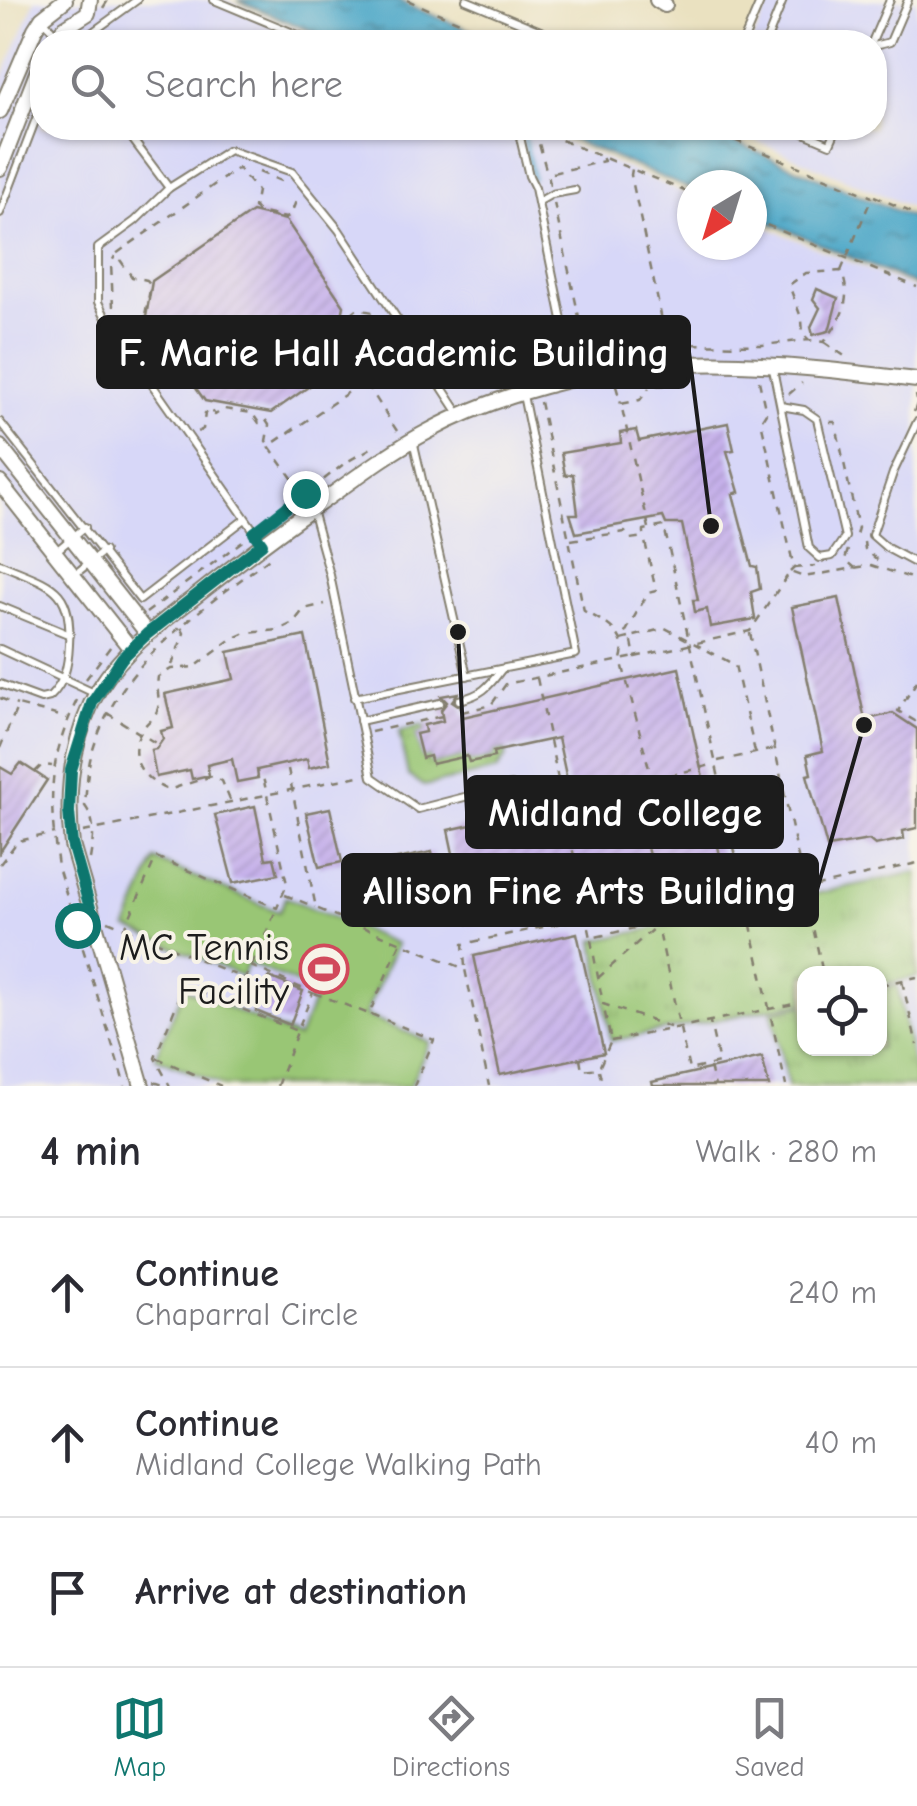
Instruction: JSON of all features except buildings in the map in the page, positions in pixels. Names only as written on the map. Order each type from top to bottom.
[{"type":"street","points":[[37,30],[42,18],[65,0]]},
{"type":"street","points":[[69,30],[88,13],[90,0]]},
{"type":"street","points":[[0,111],[30,45]]},
{"type":"street","points":[[0,168],[30,91]]},
{"type":"street","points":[[150,1084],[94,922],[71,834],[71,770],[97,695],[147,634],[312,508],[413,440],[461,417],[524,400],[573,372],[612,372],[648,366],[772,365],[917,380]]},
{"type":"street","points":[[0,447],[147,634]]},
{"type":"street","points":[[0,484],[132,649]]},
{"type":"lane","points":[[96,30],[137,0]]},
{"type":"lane","points":[[214,0],[286,30]]},
{"type":"lane","points":[[466,0],[538,30]]},
{"type":"lane","points":[[748,30],[762,0]]},
{"type":"lane","points":[[771,30],[783,0]]},
{"type":"lane","points":[[878,30],[890,0]]},
{"type":"lane","points":[[887,42],[908,0]]},
{"type":"lane","points":[[42,18],[49,30]]},
{"type":"lane","points":[[0,213],[30,134]]},
{"type":"lane","points":[[133,140],[169,188]]},
{"type":"lane","points":[[521,140],[538,202],[573,372]]},
{"type":"lane","points":[[264,544],[106,320],[98,302],[98,248],[169,188],[229,150],[292,172],[339,230],[461,417]]},
{"type":"lane","points":[[538,202],[552,194],[575,190]]},
{"type":"lane","points":[[564,332],[604,325]]},
{"type":"lane","points":[[772,365],[809,548],[820,558],[832,556],[845,537],[817,419],[804,410],[781,406]]},
{"type":"lane","points":[[354,698],[576,654],[524,400]]},
{"type":"lane","points":[[0,422],[140,600],[245,519]]},
{"type":"lane","points":[[917,422],[872,535],[886,548],[917,564]]},
{"type":"lane","points":[[413,440],[467,676]]},
{"type":"lane","points":[[312,508],[372,776],[418,810],[511,786]]},
{"type":"lane","points":[[54,553],[85,528]]},
{"type":"lane","points":[[72,576],[104,551]]},
{"type":"lane","points":[[0,564],[54,589],[68,606],[70,635],[64,677],[50,697],[41,699],[0,684]]},
{"type":"lane","points":[[0,606],[70,635]]},
{"type":"lane","points":[[0,649],[97,695]]},
{"type":"lane","points":[[459,700],[488,690],[502,669]]},
{"type":"lane","points":[[360,722],[440,704]]},
{"type":"path","points":[[408,0],[479,30]]},
{"type":"path","points":[[537,140],[548,174],[587,358]]},
{"type":"path","points":[[563,140],[677,188]]},
{"type":"path","points":[[734,140],[917,214]]},
{"type":"path","points":[[548,174],[604,161],[602,156]]},
{"type":"path","points":[[124,331],[113,316],[112,263],[116,254],[238,168],[247,166]]},
{"type":"path","points":[[238,168],[257,191],[254,207],[258,212],[286,218],[291,214],[294,198],[302,193],[256,171]]},
{"type":"path","points":[[586,350],[653,338],[653,323],[662,320],[630,175],[632,169]]},
{"type":"path","points":[[824,342],[834,330],[846,301],[849,288],[841,271],[872,197]]},
{"type":"path","points":[[767,224],[917,287]]},
{"type":"path","points":[[116,254],[132,278],[147,280],[150,285],[145,315],[139,319],[124,316],[117,321]]},
{"type":"path","points":[[810,340],[804,334],[789,285],[806,274],[841,271]]},
{"type":"path","points":[[376,302],[380,309],[357,309],[352,313],[354,319],[341,327],[337,349],[346,362],[341,366],[344,372],[360,375],[396,434]]},
{"type":"path","points":[[573,372],[587,358],[672,344],[762,345],[810,340],[824,342],[847,357]]},
{"type":"path","points":[[609,345],[610,354]]},
{"type":"path","points":[[612,372],[649,529]]},
{"type":"path","points":[[640,378],[650,386],[684,384],[692,375]]},
{"type":"path","points":[[462,712],[492,705],[506,684],[750,631],[794,568],[761,421],[766,413],[759,379]]},
{"type":"path","points":[[270,446],[365,381]]},
{"type":"path","points":[[621,404],[640,400],[650,386]]},
{"type":"path","points":[[524,400],[540,401],[584,611],[612,627],[621,640],[621,660],[652,780]]},
{"type":"path","points":[[198,440],[194,433],[203,428],[205,413],[211,409],[215,414],[224,410],[252,413],[259,423],[265,419],[269,425],[266,441],[303,494]]},
{"type":"path","points":[[278,517],[345,463],[379,444]]},
{"type":"path","points":[[621,640],[648,593],[656,591],[644,530],[664,526],[786,1086]]},
{"type":"path","points":[[570,540],[625,532],[630,539],[644,537]]},
{"type":"path","points":[[859,532],[865,549],[883,566]]},
{"type":"path","points":[[138,620],[224,552],[264,544]]},
{"type":"path","points":[[90,861],[94,831],[85,806],[90,762],[107,713],[126,681],[152,651],[182,627],[264,544]]},
{"type":"path","points":[[790,572],[804,576],[872,565],[917,580]]},
{"type":"path","points":[[230,803],[222,782],[212,776],[168,790],[142,774],[135,759],[135,743],[155,717],[160,703],[158,677],[171,668],[195,667],[232,639],[246,633],[280,630],[304,610],[326,604]]},
{"type":"path","points":[[171,668],[184,633],[182,627]]},
{"type":"path","points":[[621,640],[666,628],[734,666],[754,752]]},
{"type":"path","points":[[750,631],[821,966]]},
{"type":"path","points":[[119,636],[90,671],[68,718],[54,766],[54,834],[58,867],[125,1086]]},
{"type":"path","points":[[631,637],[635,656]]},
{"type":"path","points":[[537,678],[575,862]]},
{"type":"path","points":[[917,681],[898,711],[916,721],[917,718]]},
{"type":"path","points":[[0,698],[68,718]]},
{"type":"path","points":[[0,748],[18,705]]},
{"type":"path","points":[[107,713],[156,744]]},
{"type":"path","points":[[362,734],[442,716]]},
{"type":"path","points":[[710,1022],[719,1064],[689,1070],[656,925],[650,890],[652,868],[632,785],[775,748]]},
{"type":"path","points":[[35,772],[42,765],[54,766]]},
{"type":"path","points":[[288,770],[316,908]]},
{"type":"path","points":[[71,834],[361,776]]},
{"type":"path","points":[[235,1006],[287,884],[263,777]]},
{"type":"path","points":[[0,864],[18,842],[54,834]]},
{"type":"path","points":[[126,928],[156,857],[277,908]]},
{"type":"path","points":[[591,938],[917,863]]},
{"type":"path","points":[[584,903],[650,890],[679,879],[688,916]]},
{"type":"path","points":[[579,881],[611,1042],[599,1068],[604,1086]]},
{"type":"path","points":[[284,894],[465,969]]},
{"type":"path","points":[[489,1086],[463,944],[587,918]]},
{"type":"path","points":[[94,922],[106,921],[126,928],[245,979]]},
{"type":"path","points":[[598,978],[656,925]]},
{"type":"path","points":[[369,1014],[401,942]]},
{"type":"path","points":[[251,966],[434,1040],[414,1086]]},
{"type":"path","points":[[887,983],[917,977]]},
{"type":"path","points":[[902,980],[917,1045]]},
{"type":"path","points":[[151,1072],[150,1084],[168,1086],[156,1058],[184,986],[297,1031]]},
{"type":"path","points":[[278,1086],[313,992]]},
{"type":"path","points":[[611,1042],[797,1003]]},
{"type":"path","points":[[603,1004],[678,1029]]},
{"type":"path","points":[[156,1058],[221,1086]]},
{"type":"path","points":[[580,1058],[582,1070],[599,1068]]},
{"type":"path","points":[[710,1066],[715,1086]]},
{"type":"shaded area","points":[[35,0],[226,0],[298,30],[30,30],[30,140],[559,140],[677,190],[677,260],[767,260],[767,227],[917,290],[917,1086],[0,1086],[0,84]]},
{"type":"shaded area","points":[[770,0],[917,0],[917,210],[754,140],[887,140],[887,30],[757,30]]},
{"type":"green space","points":[[424,725],[425,732],[416,734],[422,757],[430,756],[432,764],[467,756],[470,762],[505,750],[506,756],[497,770],[424,786],[408,775],[399,731]]},
{"type":"green space","name":"MC Tennis Facility","points":[[155,860],[279,912],[286,897],[396,944],[365,1015],[430,1042],[410,1086],[224,1086],[155,1057],[184,988],[298,1038],[317,992],[248,963],[242,976],[127,928]]},
{"type":"green space","points":[[917,872],[917,977],[887,983],[887,966],[797,966],[797,1003],[611,1041],[594,941]]},
{"type":"green space","points":[[897,985],[917,1086],[788,1086],[772,1012],[797,1007],[797,1056],[887,1056],[887,987]]},
{"type":"water","points":[[237,0],[397,0],[469,30],[308,30]]},
{"type":"water","points":[[571,140],[729,140],[917,219],[917,286],[767,221],[767,170],[677,170],[677,184]]},
{"type":"waterway","points":[[525,140],[533,178]]},
{"type":"place","name":"F. Marie Hall Academic Building","points":[[711,526]]},
{"type":"place","name":"Midland College","points":[[458,632]]},
{"type":"place","name":"Allison Fine Arts Building","points":[[864,725]]},
{"type":"place","name":"MC Tennis Facility","points":[[324,969]]},
{"type":"route","points":[[77,925],[94,922],[72,844],[69,812],[71,770],[92,703],[122,658],[262,544],[254,533],[305,493]]}]
